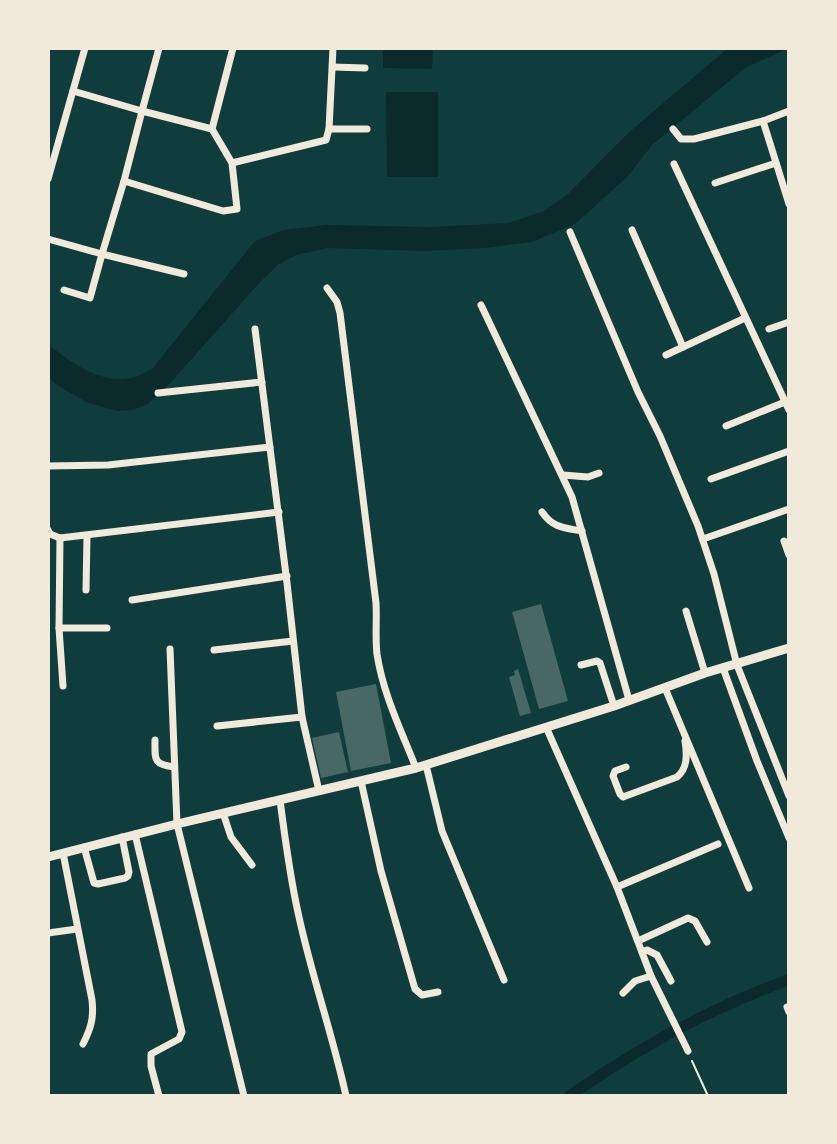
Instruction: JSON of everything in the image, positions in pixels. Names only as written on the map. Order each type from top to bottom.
[{"type":"main road","points":[[48,857],[421,766],[789,648]]},
{"type":"street","points":[[48,179],[85,48]]},
{"type":"street","points":[[64,290],[90,298],[159,48]]},
{"type":"street","points":[[124,181],[223,211],[237,209],[232,163],[212,129],[233,48]]},
{"type":"street","points":[[232,163],[326,140],[333,48]]},
{"type":"street","points":[[333,67],[365,68]]},
{"type":"street","points":[[73,91],[212,129]]},
{"type":"street","points":[[673,129],[681,139],[686,139],[763,121],[789,111]]},
{"type":"street","points":[[763,121],[789,204]]},
{"type":"street","points":[[329,129],[367,129]]},
{"type":"street","points":[[715,183],[776,163]]},
{"type":"street","points":[[674,164],[787,406],[726,426]]},
{"type":"street","points":[[632,230],[683,347]]},
{"type":"street","points":[[570,232],[703,539],[737,665],[789,796]]},
{"type":"street","points":[[48,239],[184,274]]},
{"type":"street","points":[[327,288],[337,302],[340,313],[376,603],[377,650],[382,680],[390,706],[421,766],[442,831],[504,980]]},
{"type":"street","points":[[481,305],[563,475],[582,531],[629,700]]},
{"type":"street","points":[[666,355],[745,318]]},
{"type":"street","points":[[769,329],[789,322]]},
{"type":"street","points":[[255,329],[302,717],[319,791]]},
{"type":"street","points":[[158,393],[262,382]]},
{"type":"street","points":[[48,466],[108,465],[270,447]]},
{"type":"street","points":[[711,479],[789,451]]},
{"type":"street","points":[[563,475],[588,477],[599,473]]},
{"type":"street","points":[[703,539],[789,509]]},
{"type":"street","points":[[48,530],[60,538],[87,536],[279,512]]},
{"type":"street","points":[[542,512],[553,524],[582,531]]},
{"type":"street","points":[[86,590],[87,536]]},
{"type":"street","points":[[60,538],[59,628],[63,686]]},
{"type":"street","points":[[784,541],[789,555]]},
{"type":"street","points":[[48,576],[59,576]]},
{"type":"street","points":[[132,600],[287,576]]},
{"type":"street","points":[[686,611],[705,673]]},
{"type":"street","points":[[59,628],[107,628]]},
{"type":"street","points":[[214,650],[293,641]]},
{"type":"street","points":[[48,642],[60,642]]},
{"type":"street","points":[[170,649],[177,824],[244,1096]]},
{"type":"street","points":[[581,665],[600,663],[614,706]]},
{"type":"street","points":[[723,668],[789,838]]},
{"type":"street","points":[[665,688],[749,888]]},
{"type":"street","points":[[217,726],[302,717]]},
{"type":"street","points":[[546,727],[617,887],[651,976],[688,1051]]},
{"type":"street","points":[[626,767],[615,771],[613,776],[623,797],[677,777],[686,764],[684,734]]},
{"type":"street","points":[[155,740],[157,762],[174,767]]},
{"type":"street","points":[[361,781],[381,871],[416,993],[438,992]]},
{"type":"street","points":[[280,800],[298,916],[346,1096]]},
{"type":"street","points":[[223,813],[231,837],[252,865]]},
{"type":"street","points":[[135,834],[182,1032],[179,1039],[151,1054],[159,1096]]},
{"type":"street","points":[[84,847],[94,883],[125,878],[129,872],[122,837]]},
{"type":"street","points":[[617,887],[718,844]]},
{"type":"street","points":[[63,853],[93,1012],[91,1028],[83,1044]]},
{"type":"street","points":[[638,941],[688,918],[695,921],[707,942]]},
{"type":"street","points":[[48,933],[77,929]]},
{"type":"street","points":[[642,952],[651,950],[657,955],[671,981]]},
{"type":"street","points":[[623,993],[635,981],[651,976]]},
{"type":"path","points":[[688,1051],[708,1096]]},
{"type":"water","points":[[383,48],[433,48],[432,69],[383,68]]},
{"type":"water","points":[[728,48],[789,48],[745,68],[652,145],[628,176],[575,224],[532,242],[485,248],[424,251],[327,248],[296,255],[279,264],[261,281],[148,404],[133,410],[117,411],[86,402],[48,377],[48,345],[100,376],[123,379],[152,369],[255,241],[284,230],[326,225],[431,227],[508,223],[544,211],[569,193],[627,134]]},
{"type":"water","points":[[386,92],[438,92],[438,177],[387,177]]},
{"type":"building","points":[[541,604],[568,701],[539,709],[512,612]]},
{"type":"building","points":[[518,669],[531,713],[520,716],[509,677],[515,675],[514,671]]},
{"type":"building","points":[[376,684],[391,763],[351,771],[336,692]]},
{"type":"building","points":[[339,732],[348,772],[321,778],[312,738]]},
{"type":"waterway","points":[[569,1096],[675,1030],[789,980]]}]
